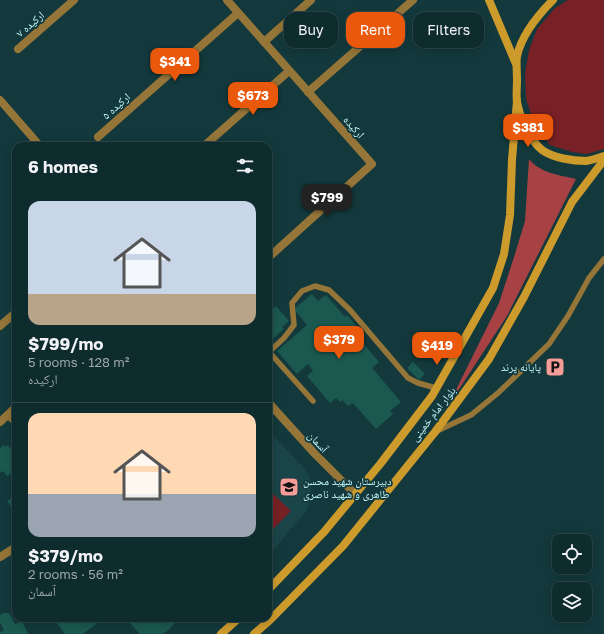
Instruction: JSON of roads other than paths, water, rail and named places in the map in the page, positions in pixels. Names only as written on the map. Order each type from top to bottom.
[{"type":"main road","points":[[489,0],[517,67]]},
{"type":"main road","points":[[553,0],[542,10],[524,39],[518,56],[517,101],[531,136],[543,150],[556,156],[574,160],[588,161],[604,156]]},
{"type":"main road","name":"بلوار امام خمینی","points":[[272,586],[324,532],[385,457],[436,388],[493,288],[504,254],[510,215],[512,160],[517,101]]},
{"type":"main road","name":"بلوار امام خمینی","points":[[272,618],[343,546],[435,432],[489,359],[524,297],[572,202],[604,160]]},
{"type":"main road","points":[[220,634],[234,622]]},
{"type":"main road","name":"بلوار امام خمینی","points":[[254,634],[268,622]]},
{"type":"street","name":"ارکیده ۷","points":[[18,49],[74,0]]},
{"type":"street","name":"ارکیده","points":[[227,0],[372,164],[272,254]]},
{"type":"street","points":[[264,42],[311,0]]},
{"type":"street","points":[[308,92],[413,0]]},
{"type":"street","name":"ارکیده ۵","points":[[98,137],[238,13]]},
{"type":"street","points":[[208,142],[289,70]]},
{"type":"street","points":[[0,100],[37,142]]},
{"type":"street","points":[[0,326],[12,316]]},
{"type":"street","name":"آسمان","points":[[272,406],[315,454],[355,494]]},
{"type":"street","points":[[0,422],[12,411]]},
{"type":"street","points":[[8,415],[12,418]]},
{"type":"street","points":[[0,557],[12,550]]},
{"type":"lane","points":[[435,432],[471,415],[499,392],[549,344],[568,316],[589,278],[604,259]]},
{"type":"lane","points":[[272,349],[284,338],[294,325],[292,303],[302,291],[316,286],[329,290],[350,310],[408,378],[418,383],[436,388]]},
{"type":"lane","points":[[272,355],[313,401]]},
{"type":"place","name":"پایانه پرند","points":[[555,367]]},
{"type":"place","name":"دبیرستان شهید محسن طاهری و شهید ناصری","points":[[289,487]]}]
